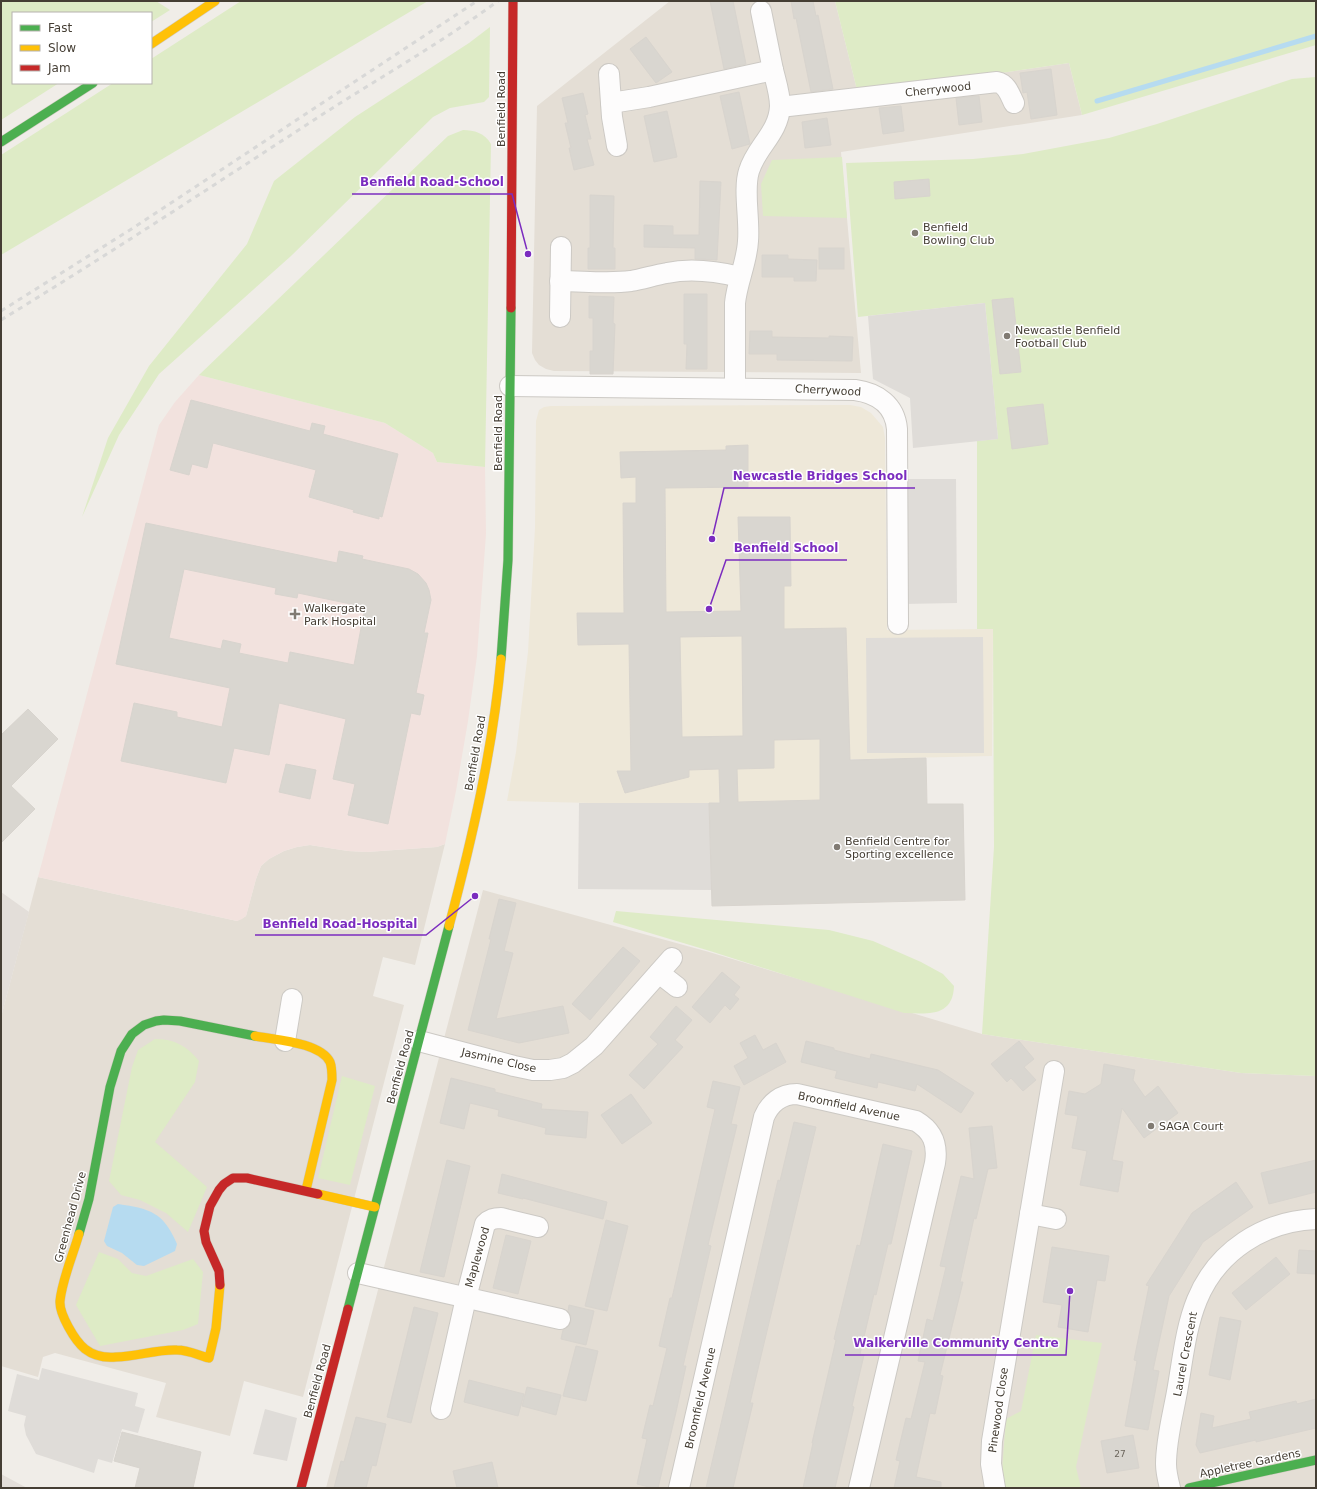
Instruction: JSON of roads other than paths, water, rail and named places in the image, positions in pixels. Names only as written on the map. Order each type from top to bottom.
[{"type":"street","points":[[152,43],[215,1]]},
{"type":"street","name":"Benfield Road","points":[[301,1488],[464,864],[480,796],[495,709],[505,616],[508,567],[513,188],[513,1]]},
{"type":"street","points":[[735,388],[735,303],[748,243],[749,230],[747,177],[756,157],[774,129],[778,120],[780,106],[761,11]]},
{"type":"street","points":[[611,103],[649,97],[773,70]]},
{"type":"street","points":[[609,74],[611,103],[617,146]]},
{"type":"street","name":"Cherrywood","points":[[780,106],[997,82],[1006,88],[1014,103]]},
{"type":"street","points":[[1,142],[91,84]]},
{"type":"street","points":[[560,317],[561,247]]},
{"type":"street","points":[[560,281],[618,282],[668,273],[697,270],[740,277]]},
{"type":"street","name":"Cherrywood","points":[[510,386],[855,390],[864,391],[880,398],[891,409],[897,421],[898,624]]},
{"type":"street","name":"Jasmine Close","points":[[419,1041],[520,1068],[533,1070],[563,1068],[573,1063],[594,1046],[672,958]]},
{"type":"street","points":[[659,973],[677,988]]},
{"type":"street","points":[[285,1041],[292,999]]},
{"type":"street","name":"Greenhead Drive","points":[[306,1190],[331,1089],[332,1072],[329,1061],[320,1051],[285,1041],[170,1020],[146,1023],[129,1038],[121,1051],[105,1110],[89,1201],[62,1293],[60,1308],[64,1319],[81,1345],[89,1351],[100,1355],[119,1357],[174,1350],[209,1358],[214,1340],[220,1275],[217,1261],[207,1244],[204,1232],[214,1198],[223,1184],[229,1180],[247,1178],[306,1190],[375,1207]]},
{"type":"street","name":"Pinewood Close","points":[[995,1488],[991,1464],[992,1441],[1054,1071]]},
{"type":"street","name":"Broomfield Avenue","points":[[679,1488],[764,1117],[769,1107],[779,1098],[790,1094],[797,1094],[916,1121],[929,1132],[936,1147],[933,1171],[859,1488]]},
{"type":"street","points":[[1030,1214],[1056,1219]]},
{"type":"street","name":"Maplewood","points":[[441,1409],[482,1229],[489,1220],[495,1218],[501,1218],[538,1227]]},
{"type":"street","name":"Laurel Crescent","points":[[1170,1488],[1166,1466],[1168,1444],[1189,1326],[1197,1299],[1204,1286],[1218,1265],[1248,1238],[1285,1223],[1316,1219]]},
{"type":"street","name":"Maplewood","points":[[358,1273],[560,1319]]},
{"type":"street","name":"Appletree Gardens","points":[[1190,1488],[1240,1483],[1316,1460]]},
{"type":"water","points":[[118,1204],[147,1210],[155,1214],[167,1225],[172,1233],[177,1244],[175,1251],[144,1266],[137,1265],[122,1253],[107,1246],[104,1241],[113,1207]]},
{"type":"waterway","points":[[1097,101],[1316,36]]},
{"type":"railway","points":[[1,311],[133,228],[477,1]]},
{"type":"railway","points":[[1,320],[432,46],[498,1]]},
{"type":"place","name":"Benfield Bowling Club","points":[[915,233]]},
{"type":"place","name":"Benfield Road-School","points":[[528,254]]},
{"type":"place","name":"Newcastle Benfield Football Club","points":[[1007,336]]},
{"type":"place","name":"Newcastle Bridges School","points":[[712,539]]},
{"type":"place","name":"Benfield School","points":[[709,609]]},
{"type":"place","name":"Walkergate Park Hospital","points":[[295,614]]},
{"type":"place","name":"Benfield Centre for Sporting excellence","points":[[837,847]]},
{"type":"place","name":"Benfield Road-Hospital","points":[[475,896]]},
{"type":"place","name":"SAGA Court","points":[[1151,1126]]},
{"type":"place","name":"Walkerville Community Centre","points":[[1070,1291]]}]
